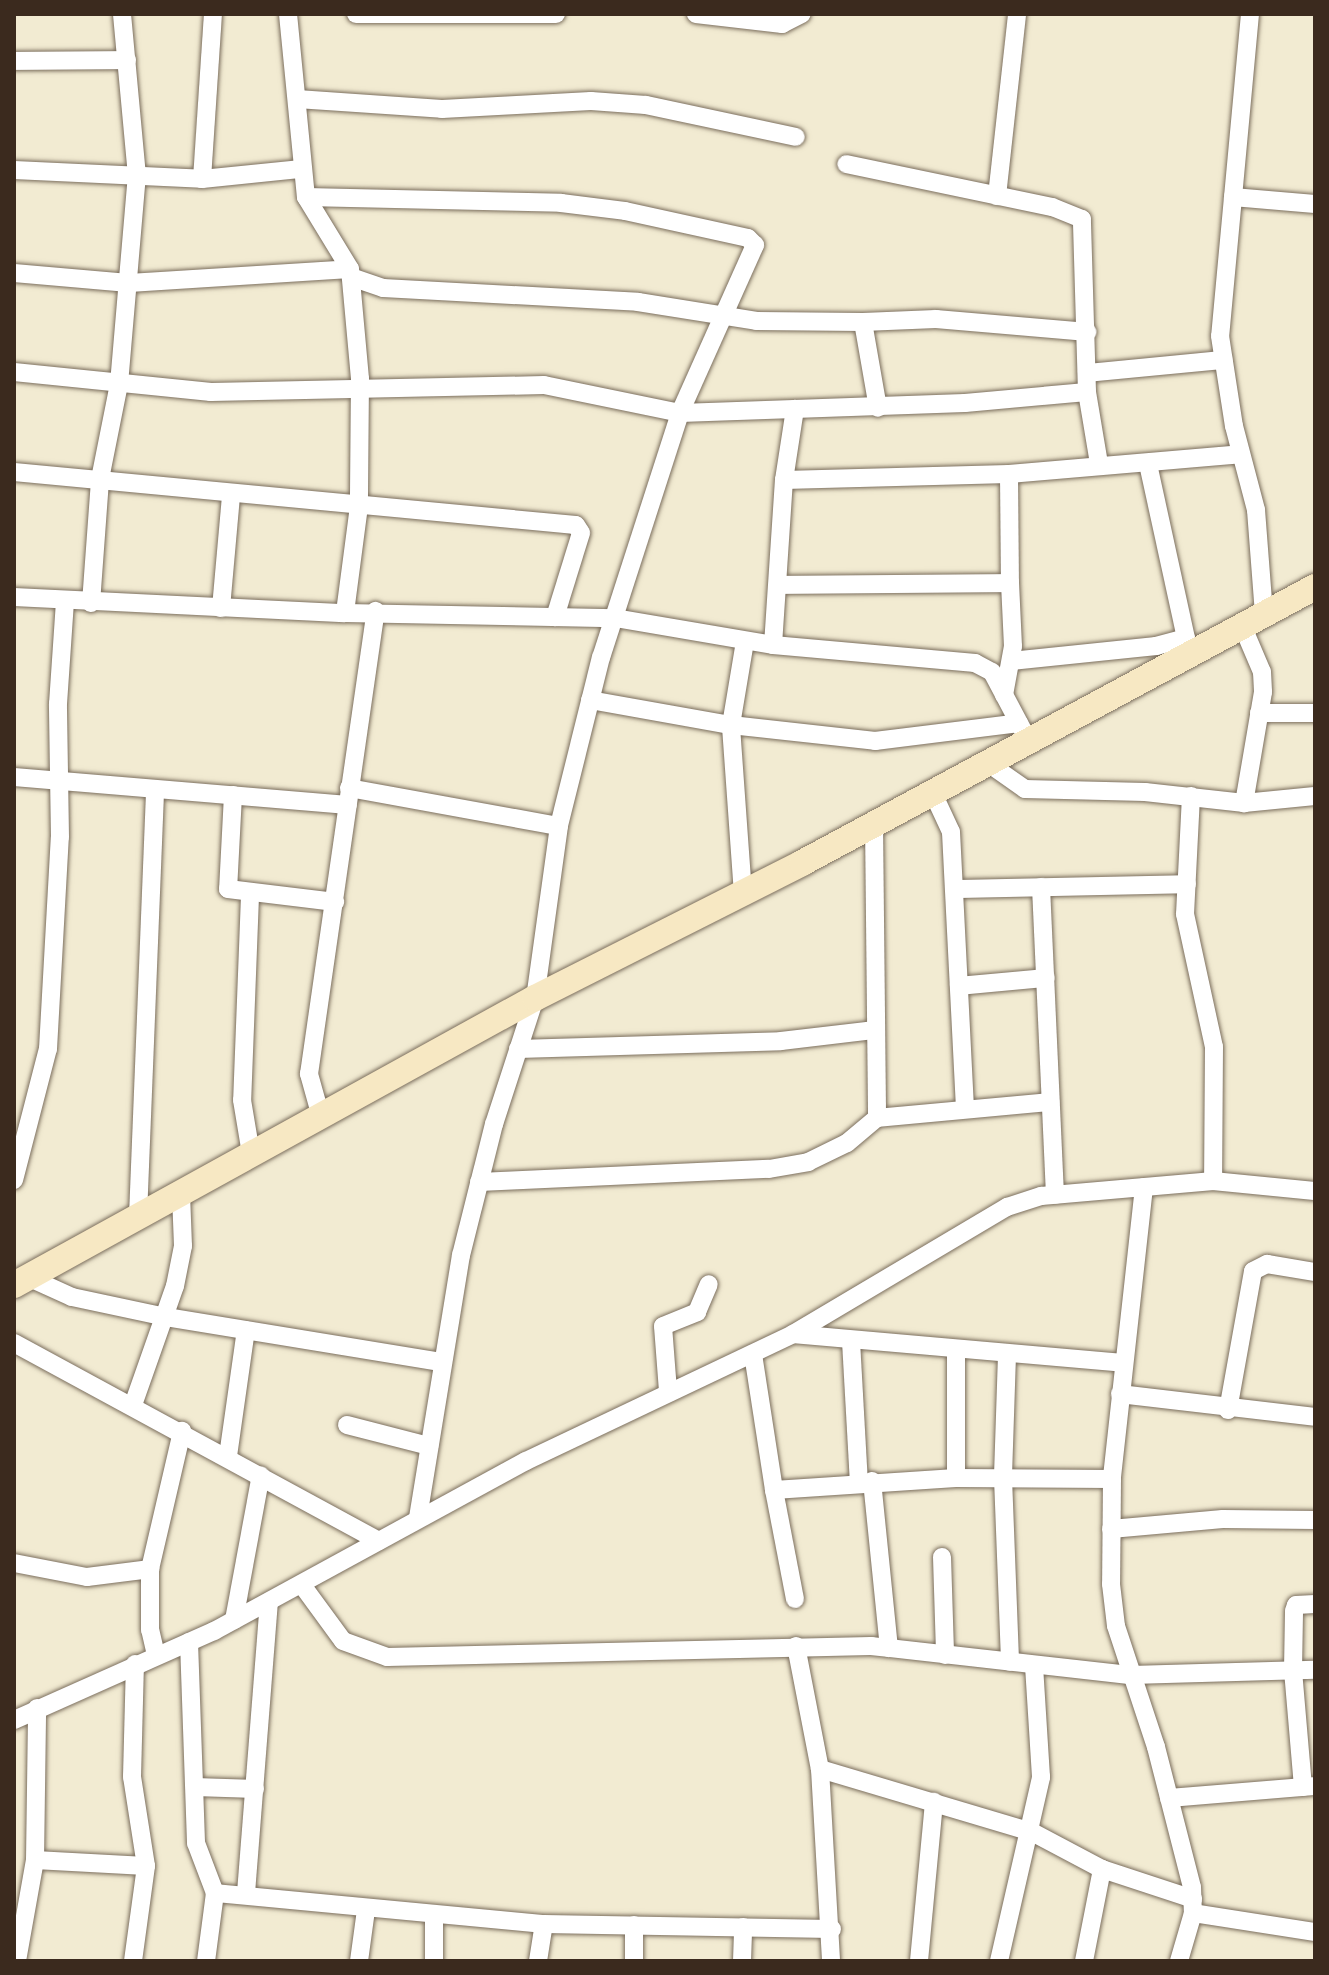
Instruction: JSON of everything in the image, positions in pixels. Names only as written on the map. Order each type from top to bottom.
[{"type":"street","points":[[91,603],[100,479],[119,384],[137,176],[122,14]]},
{"type":"street","points":[[202,179],[213,14]]},
{"type":"street","points":[[288,14],[306,197],[350,273],[360,389],[359,506],[345,613]]},
{"type":"street","points":[[356,14],[556,14]]},
{"type":"street","points":[[696,14],[782,24],[802,14]]},
{"type":"street","points":[[997,196],[1017,14]]},
{"type":"street","points":[[1244,803],[1259,713],[1262,672],[1253,619],[1256,510],[1240,454],[1223,360],[1221,303],[1250,14]]},
{"type":"street","points":[[14,61],[127,60]]},
{"type":"street","points":[[297,99],[442,109],[591,101],[646,105],[796,137]]},
{"type":"street","points":[[846,164],[997,196],[1082,219],[1087,383],[1099,464]]},
{"type":"street","points":[[14,170],[202,179],[301,169]]},
{"type":"street","points":[[306,197],[561,203],[625,211],[754,241],[754,251],[720,318],[680,413],[590,700],[559,826],[535,998],[479,1182],[442,1362],[418,1517]]},
{"type":"street","points":[[1233,197],[1315,204]]},
{"type":"street","points":[[14,273],[129,283],[350,273],[383,288],[623,300],[720,318],[863,322],[936,319],[1087,332]]},
{"type":"street","points":[[863,322],[878,408]]},
{"type":"street","points":[[14,372],[211,392],[570,386],[680,413],[878,408],[1087,383],[1223,360]]},
{"type":"street","points":[[773,645],[784,480],[795,409]]},
{"type":"street","points":[[784,480],[1009,474],[1240,454]]},
{"type":"street","points":[[1148,464],[1188,645]]},
{"type":"street","points":[[14,472],[100,479],[231,496],[576,525],[581,533],[555,617]]},
{"type":"street","points":[[1004,695],[1011,661],[1009,474]]},
{"type":"street","points":[[221,608],[231,496]]},
{"type":"street","points":[[778,585],[1010,583]]},
{"type":"street","points":[[22,1282],[535,998],[743,894],[874,823],[985,761],[1023,730],[1188,645],[1253,619],[1315,587]]},
{"type":"street","points":[[14,597],[345,613],[376,611],[615,618],[773,645],[975,663],[992,672],[1023,730]]},
{"type":"street","points":[[14,1180],[48,1049],[65,601]]},
{"type":"street","points":[[321,1117],[309,1074],[376,611]]},
{"type":"street","points":[[743,894],[731,725],[745,641]]},
{"type":"street","points":[[1011,661],[1188,645]]},
{"type":"street","points":[[590,700],[731,725],[875,741],[1023,730]]},
{"type":"street","points":[[1259,713],[1315,713]]},
{"type":"street","points":[[985,761],[1025,789],[1191,796],[1244,803],[1315,796]]},
{"type":"street","points":[[14,777],[233,795],[349,797],[559,826]]},
{"type":"street","points":[[138,1216],[155,789]]},
{"type":"street","points":[[932,791],[949,821],[956,889],[965,1108]]},
{"type":"street","points":[[233,795],[227,885],[250,896],[335,902]]},
{"type":"street","points":[[1191,796],[1187,884],[1189,950],[1214,1047],[1213,1181]]},
{"type":"street","points":[[874,823],[877,1118]]},
{"type":"street","points":[[956,889],[1187,884]]},
{"type":"street","points":[[1041,887],[1055,1195]]},
{"type":"street","points":[[250,896],[242,1100],[251,1154]]},
{"type":"street","points":[[959,986],[1046,978]]},
{"type":"street","points":[[518,1049],[781,1041],[875,1030]]},
{"type":"street","points":[[479,1182],[769,1169],[808,1162],[847,1143],[877,1118],[1050,1102]]},
{"type":"street","points":[[14,1720],[234,1620],[302,1585],[418,1517],[668,1391],[793,1334],[1007,1207],[1055,1195],[1213,1181],[1315,1191]]},
{"type":"street","points":[[1144,1187],[1112,1479],[1114,1612],[1169,1798],[1193,1906],[1179,1961]]},
{"type":"street","points":[[133,1405],[166,1317],[183,1246],[181,1194]]},
{"type":"street","points":[[1228,1410],[1253,1271],[1267,1264],[1315,1272]]},
{"type":"street","points":[[22,1282],[72,1297],[166,1317],[442,1362]]},
{"type":"street","points":[[668,1391],[663,1326],[697,1312],[709,1284]]},
{"type":"street","points":[[228,1456],[246,1330]]},
{"type":"street","points":[[793,1334],[1123,1363]]},
{"type":"street","points":[[851,1341],[865,1482],[889,1648]]},
{"type":"street","points":[[14,1343],[182,1431],[379,1541]]},
{"type":"street","points":[[956,1349],[956,1478]]},
{"type":"street","points":[[753,1354],[795,1599]]},
{"type":"street","points":[[1007,1355],[1003,1478],[1010,1662]]},
{"type":"street","points":[[1120,1394],[1228,1410],[1315,1417]]},
{"type":"street","points":[[347,1425],[429,1446]]},
{"type":"street","points":[[156,1655],[150,1630],[150,1569],[182,1431]]},
{"type":"street","points":[[234,1620],[261,1475]]},
{"type":"street","points":[[774,1490],[956,1478],[1112,1479]]},
{"type":"street","points":[[1111,1529],[1223,1519],[1315,1520]]},
{"type":"street","points":[[942,1557],[945,1655]]},
{"type":"street","points":[[14,1563],[87,1577],[150,1569]]},
{"type":"street","points":[[302,1585],[343,1641],[387,1657],[796,1646],[889,1648],[1131,1675],[1315,1670]]},
{"type":"street","points":[[246,1893],[269,1602]]},
{"type":"street","points":[[1169,1798],[1309,1786],[1293,1670],[1294,1611],[1296,1605],[1315,1604]]},
{"type":"street","points":[[189,1642],[199,1862],[215,1893],[206,1961]]},
{"type":"street","points":[[796,1646],[820,1769],[832,1929],[831,1961]]},
{"type":"street","points":[[133,1961],[146,1866],[132,1777],[135,1664]]},
{"type":"street","points":[[999,1961],[1032,1832],[1041,1777],[1034,1665]]},
{"type":"street","points":[[17,1961],[35,1860],[37,1708]]},
{"type":"street","points":[[820,1769],[1032,1832],[1102,1869],[1193,1906],[1315,1932]]},
{"type":"street","points":[[196,1787],[255,1789]]},
{"type":"street","points":[[919,1961],[934,1802]]},
{"type":"street","points":[[35,1860],[146,1866]]},
{"type":"street","points":[[1084,1961],[1102,1869]]},
{"type":"street","points":[[215,1893],[246,1893],[366,1910],[544,1924],[832,1929]]},
{"type":"street","points":[[359,1961],[366,1910]]},
{"type":"street","points":[[434,1915],[434,1961]]},
{"type":"street","points":[[538,1961],[544,1924]]},
{"type":"street","points":[[634,1925],[634,1961]]},
{"type":"street","points":[[742,1961],[743,1927]]}]
